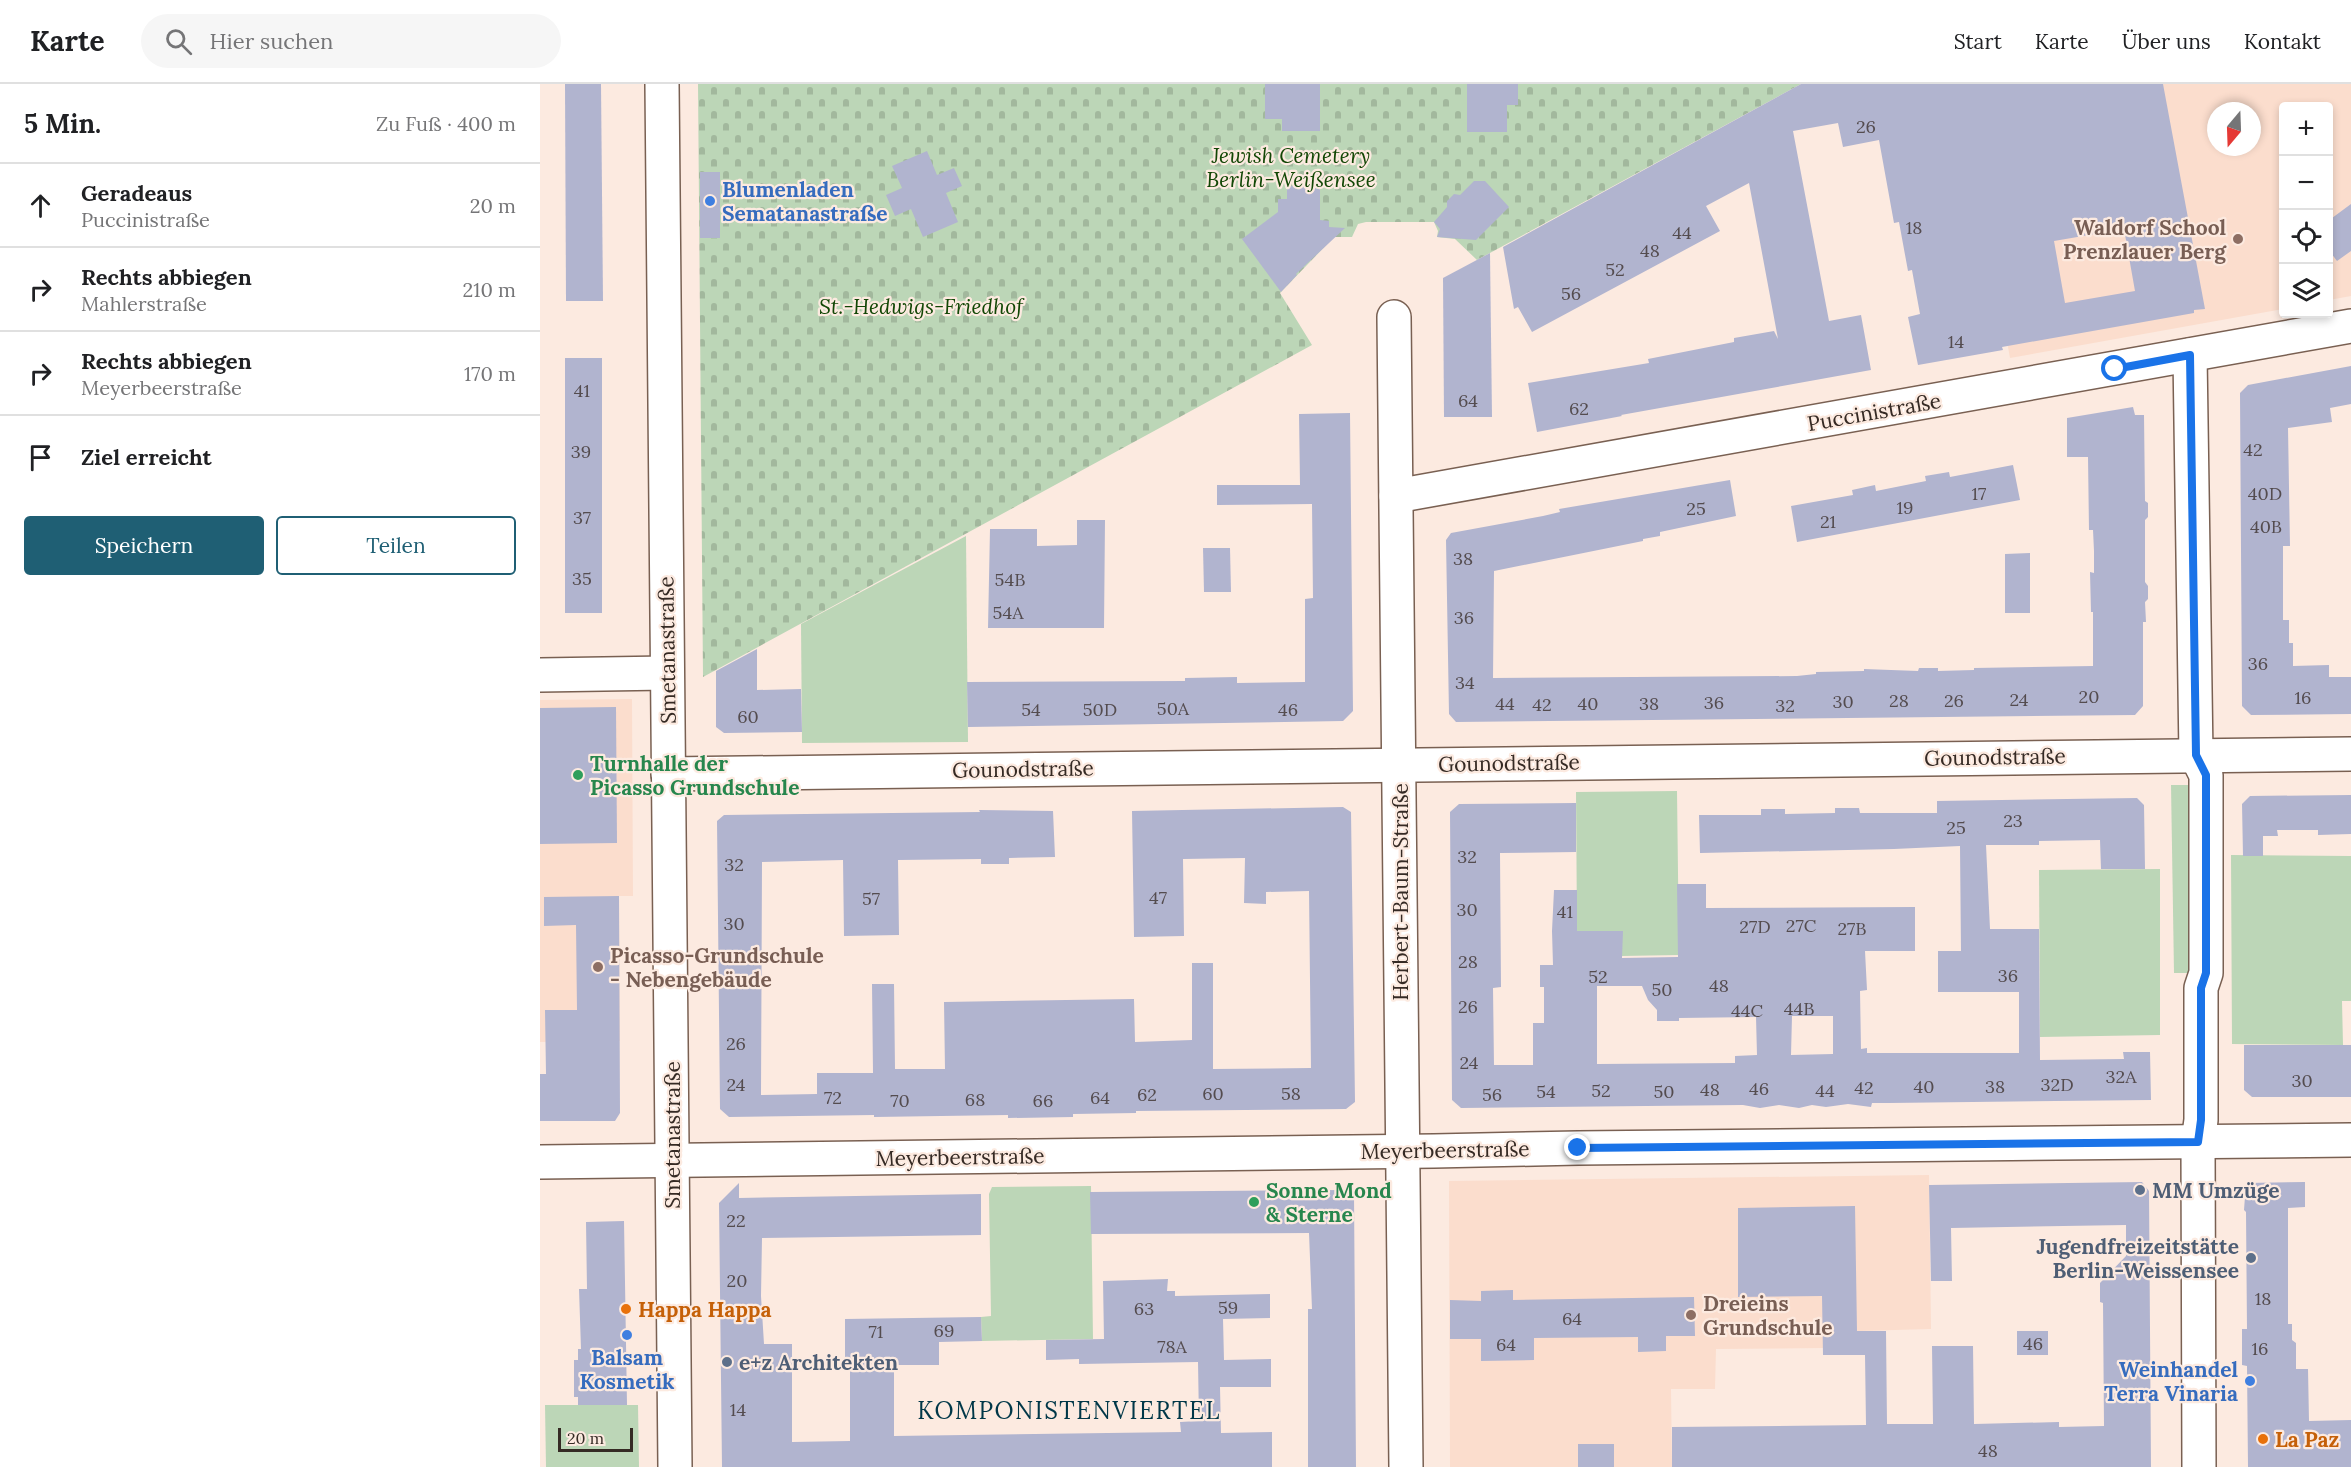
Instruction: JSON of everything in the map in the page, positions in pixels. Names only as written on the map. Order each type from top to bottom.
[{"type":"street","name":"Smetanastraße","points":[[662,84],[675,1467]]},
{"type":"street","name":"Herbert-Baum-Straße","points":[[1394,316],[1406,1467]]},
{"type":"street","name":"Puccinistraße","points":[[1396,496],[2351,326]]},
{"type":"street","points":[[2190,355],[2196,755],[2206,775],[2206,973],[2201,988],[2201,1120],[2198,1142],[2199,1467]]},
{"type":"street","points":[[540,675],[668,673]]},
{"type":"street","name":"Gounodstraße","points":[[668,774],[2351,754]]},
{"type":"street","name":"Meyerbeerstraße","points":[[540,1162],[2351,1140]]},
{"type":"shaded area","points":[[1960,84],[2351,84],[2351,296],[2333,299],[2333,102],[2279,102],[2279,310],[2010,358]]},
{"type":"shaded area","points":[[632,699],[633,896],[619,896],[620,1041],[540,1042],[540,700]]},
{"type":"shaded area","name":"Dreieins Grundschule","points":[[1929,1175],[1931,1329],[1823,1332],[1823,1348],[1716,1349],[1715,1389],[1671,1389],[1672,1467],[1450,1467],[1449,1181]]},
{"type":"green space","name":"St.-Hedwigs-Friedhof","points":[[698,84],[1801,84],[1477,260],[1455,239],[1437,237],[1438,231],[1434,222],[1358,224],[1352,237],[1334,237],[1280,293],[1312,345],[703,677]]},
{"type":"green space","points":[[966,536],[968,742],[802,743],[801,624]]},
{"type":"green space","points":[[2171,785],[2208,785],[2211,973],[2174,973]]},
{"type":"green space","points":[[1677,791],[1679,955],[1622,956],[1622,931],[1577,931],[1576,792]]},
{"type":"green space","points":[[2231,855],[2351,856],[2351,1001],[2342,1001],[2343,1045],[2232,1044]]},
{"type":"green space","points":[[2160,869],[2160,1035],[2040,1037],[2039,870]]},
{"type":"green space","points":[[1091,1186],[1093,1339],[982,1341],[981,1317],[991,1316],[989,1194],[992,1187]]},
{"type":"green space","points":[[545,1405],[638,1405],[639,1467],[546,1467]]},
{"type":"building","points":[[565,84],[601,84],[603,301],[566,301]]},
{"type":"building","points":[[1265,84],[1320,84],[1320,131],[1282,131],[1282,119],[1265,119]]},
{"type":"building","points":[[1467,84],[1518,84],[1518,105],[1507,105],[1507,132],[1467,132]]},
{"type":"building","points":[[1801,84],[2163,84],[2205,309],[2194,310],[2194,313],[2002,347],[2003,350],[1918,365],[1908,317],[1920,314],[1912,270],[1908,271],[1899,222],[1894,223],[1879,140],[1843,147],[1838,123],[1793,131],[1829,321],[1861,315],[1871,370],[1537,432],[1528,383],[1649,363],[1648,359],[1734,342],[1734,338],[1774,331],[1778,339],[1749,183],[1706,206],[1720,231],[1532,332],[1518,307],[1514,309],[1503,247]],"holes":[[[2124,229],[2135,291],[2065,303],[2054,241]]]},
{"type":"building","points":[[927,151],[937,175],[954,168],[962,186],[946,193],[958,222],[923,237],[911,209],[895,216],[886,195],[902,188],[892,166]]},
{"type":"building","name":"Blumenladen Sematanastraße","points":[[700,172],[720,172],[720,238],[700,238]]},
{"type":"building","points":[[1474,181],[1485,181],[1509,207],[1476,240],[1437,237],[1440,229],[1434,222],[1447,207],[1447,201],[1454,194],[1460,195]]},
{"type":"building","points":[[1287,186],[1320,186],[1320,220],[1329,221],[1329,227],[1345,228],[1296,274],[1281,292],[1242,239],[1278,212],[1278,199],[1287,199]]},
{"type":"building","points":[[2351,204],[2351,251],[2337,261],[2333,256],[2333,217]]},
{"type":"building","points":[[1490,253],[1492,417],[1444,417],[1443,278]]},
{"type":"building","points":[[565,358],[602,358],[602,613],[565,613]]},
{"type":"building","points":[[2351,366],[2351,404],[2330,408],[2332,422],[2288,428],[2290,546],[2283,546],[2283,620],[2289,620],[2289,643],[2293,643],[2293,666],[2329,665],[2329,677],[2351,677],[2351,714],[2251,715],[2242,706],[2240,393],[2248,385]]},
{"type":"building","points":[[2133,407],[2135,415],[2144,415],[2145,501],[2148,503],[2148,517],[2145,520],[2145,582],[2148,586],[2148,599],[2145,602],[2146,622],[2143,622],[2143,706],[2135,715],[1456,722],[1449,714],[1446,540],[1451,533],[1543,516],[1560,512],[1559,509],[1730,480],[1736,516],[1660,532],[1660,536],[1643,539],[1643,541],[1494,571],[1493,678],[1797,676],[1816,674],[1816,672],[1864,671],[1864,669],[1918,671],[1919,668],[1938,668],[1938,671],[1974,670],[1974,668],[2093,666],[2090,572],[2094,573],[2094,551],[2093,530],[2089,530],[2088,457],[2067,457],[2067,418]]},
{"type":"building","points":[[1350,413],[1353,711],[1343,721],[968,727],[967,682],[1185,681],[1185,678],[1237,677],[1237,683],[1305,682],[1305,599],[1313,598],[1312,504],[1217,505],[1217,485],[1300,485],[1299,414]]},
{"type":"building","points":[[2013,465],[2020,500],[1797,542],[1791,506],[1853,495],[1852,490],[1875,485],[1876,491],[1926,481],[1925,476],[1949,472],[1950,477]]},
{"type":"building","points":[[1077,520],[1105,520],[1104,628],[988,628],[990,529],[1037,529],[1037,546],[1077,545]]},
{"type":"building","points":[[1203,548],[1230,548],[1231,592],[1204,592]]},
{"type":"building","points":[[2030,553],[2030,613],[2005,613],[2005,554]]},
{"type":"building","points":[[757,649],[757,690],[801,689],[802,732],[724,733],[716,727],[716,671]]},
{"type":"building","name":"Turnhalle der Picasso Grundschule","points":[[616,707],[617,843],[540,844],[540,708]]},
{"type":"building","points":[[2351,795],[2351,834],[2318,835],[2318,830],[2277,830],[2278,836],[2263,836],[2263,856],[2243,856],[2242,804],[2250,796]]},
{"type":"building","points":[[2137,798],[2144,805],[2145,869],[2101,869],[2100,840],[2039,841],[2039,845],[1986,845],[1990,929],[2039,929],[2040,1060],[2124,1059],[2123,1052],[2150,1052],[2151,1100],[1872,1103],[1871,1107],[1848,1104],[1826,1107],[1812,1105],[1799,1108],[1779,1105],[1760,1108],[1743,1105],[1461,1108],[1452,1100],[1450,812],[1459,804],[1576,803],[1576,852],[1500,853],[1501,987],[1493,988],[1494,1065],[1533,1065],[1533,1023],[1544,1023],[1544,987],[1540,987],[1540,965],[1553,965],[1554,890],[1577,890],[1577,931],[1623,931],[1622,958],[1678,957],[1677,884],[1706,884],[1706,908],[1915,907],[1915,951],[1865,951],[1867,990],[1860,991],[1861,1049],[1867,1048],[1867,1053],[2019,1053],[2019,992],[1938,992],[1938,951],[1961,951],[1960,846],[1700,853],[1699,815],[1761,815],[1761,809],[1785,809],[1785,814],[1835,813],[1835,808],[1859,808],[1860,813],[1937,813],[1937,801]],"holes":[[[1597,986],[1642,986],[1648,1000],[1657,1010],[1657,1021],[1679,1021],[1679,1018],[1756,1017],[1757,1055],[1735,1056],[1735,1063],[1597,1064]],[[1792,1016],[1833,1016],[1833,1054],[1791,1055]]]},
{"type":"building","points":[[1343,807],[1351,812],[1355,1102],[1346,1109],[1136,1111],[1136,1113],[1073,1114],[1073,1117],[1008,1118],[1008,1115],[729,1117],[720,1109],[717,821],[724,815],[980,812],[979,810],[1053,811],[1055,857],[1009,858],[1009,864],[981,864],[981,859],[898,860],[899,935],[844,936],[843,860],[762,862],[761,1095],[817,1094],[817,1073],[873,1073],[872,984],[894,984],[895,1069],[945,1069],[944,1002],[1134,999],[1135,1042],[1192,1040],[1192,963],[1213,963],[1213,1069],[1311,1068],[1309,891],[1266,892],[1266,904],[1244,903],[1245,858],[1183,859],[1184,936],[1134,937],[1132,811]]},
{"type":"building","points":[[619,896],[620,1113],[615,1121],[540,1121],[540,1074],[546,1074],[545,1010],[577,1010],[576,925],[544,926],[544,897]]},
{"type":"building","points":[[2244,1045],[2351,1045],[2351,1097],[2252,1097],[2244,1090]]},
{"type":"building","points":[[2142,1182],[2149,1191],[2151,1467],[1672,1467],[1672,1427],[1866,1425],[1865,1355],[1823,1355],[1822,1296],[1738,1297],[1738,1208],[1855,1206],[1857,1331],[1886,1331],[1887,1424],[1933,1424],[1932,1346],[1973,1346],[1974,1424],[2059,1422],[2059,1427],[2104,1426],[2103,1303],[2100,1302],[2100,1283],[2126,1256],[2126,1225],[1951,1228],[1952,1281],[1931,1281],[1929,1185]]},
{"type":"building","points":[[2305,1182],[2305,1207],[2288,1208],[2288,1324],[2292,1324],[2292,1340],[2296,1343],[2296,1369],[2308,1369],[2309,1421],[2351,1420],[2351,1467],[2248,1467],[2247,1366],[2242,1365],[2242,1329],[2247,1329],[2246,1212],[2244,1210],[2246,1183]]},
{"type":"building","points":[[739,1183],[739,1198],[981,1194],[981,1235],[762,1238],[761,1296],[764,1344],[792,1344],[792,1442],[850,1441],[850,1359],[845,1359],[845,1319],[981,1317],[982,1341],[939,1342],[939,1365],[894,1365],[894,1436],[1181,1432],[1180,1422],[1199,1421],[1198,1362],[1079,1364],[1079,1359],[1046,1360],[1046,1340],[1104,1339],[1103,1281],[1168,1279],[1167,1291],[1175,1291],[1175,1296],[1270,1294],[1270,1318],[1223,1319],[1224,1360],[1271,1359],[1271,1387],[1220,1387],[1221,1433],[1272,1432],[1272,1467],[722,1467],[719,1203]]},
{"type":"building","points":[[1347,1190],[1354,1194],[1356,1467],[1308,1467],[1308,1309],[1312,1309],[1309,1233],[1091,1234],[1090,1192]]},
{"type":"building","points":[[624,1221],[627,1405],[578,1405],[578,1397],[574,1397],[574,1360],[578,1360],[578,1349],[581,1349],[579,1289],[587,1289],[586,1222]]},
{"type":"building","points":[[1513,1290],[1513,1300],[1694,1297],[1695,1336],[1666,1336],[1666,1351],[1638,1352],[1638,1337],[1534,1338],[1534,1360],[1481,1361],[1481,1339],[1450,1339],[1450,1300],[1481,1301],[1481,1291]]},
{"type":"building","points":[[2017,1331],[2048,1331],[2048,1355],[2017,1355]]},
{"type":"building","points":[[1578,1444],[1614,1444],[1614,1467],[1578,1467]]},
{"type":"place","name":"Blumenladen Sematanastraße","points":[[710,201]]},
{"type":"place","name":"Waldorf School Prenzlauer Berg","points":[[2238,239]]},
{"type":"place","name":"Turnhalle der Picasso Grundschule","points":[[578,775]]},
{"type":"place","name":"Picasso-Grundschule - Nebengebäude","points":[[598,967]]},
{"type":"place","name":"MM Umzüge","points":[[2140,1190]]},
{"type":"place","name":"Sonne Mond & Sterne","points":[[1254,1202]]},
{"type":"place","name":"Jugendfreizeitstätte Berlin-Weissensee","points":[[2251,1258]]},
{"type":"place","name":"Happa Happa","points":[[626,1309]]},
{"type":"place","name":"Dreieins Grundschule","points":[[1691,1315]]},
{"type":"place","name":"Balsam Kosmetik","points":[[627,1335]]},
{"type":"place","name":"e+z Architekten","points":[[727,1362]]},
{"type":"place","name":"Weinhandel Terra Vinaria","points":[[2250,1381]]},
{"type":"place","name":"La Paz","points":[[2263,1439]]},
{"type":"district","name":"KOMPONISTENVIERTEL","points":[[1069,1410]]},
{"type":"route","points":[[1578,1148],[2198,1142],[2201,1120],[2201,988],[2206,973],[2206,775],[2196,755],[2190,355],[2115,369]]},
{"type":"park label","name":"Jewish Cemetery Berlin-Weißensee","points":[[1291,167]]}]
